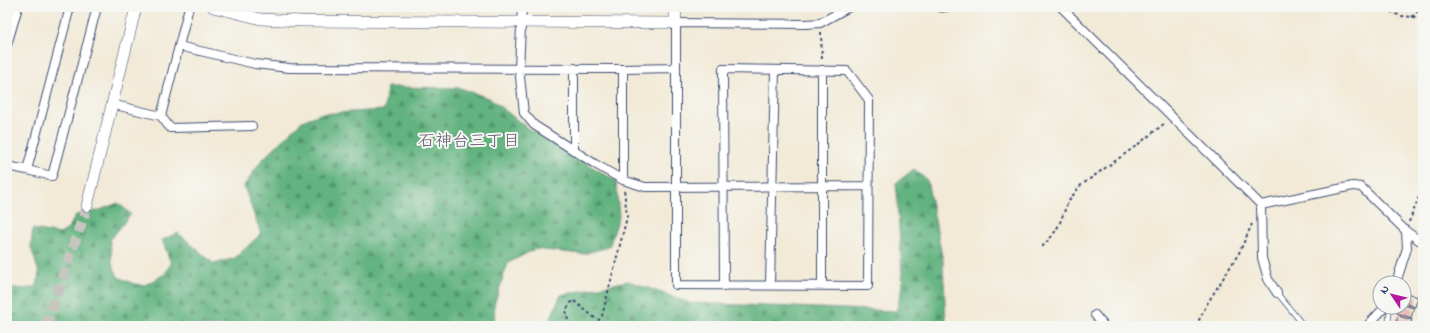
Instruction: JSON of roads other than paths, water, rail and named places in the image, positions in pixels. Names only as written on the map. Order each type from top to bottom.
[{"type":"street","points":[[7,45],[18,7]]},
{"type":"street","points":[[26,170],[70,7]]},
{"type":"street","points":[[7,166],[52,176],[97,7]]},
{"type":"street","points":[[87,206],[136,7]]},
{"type":"street","points":[[161,116],[189,7]]},
{"type":"street","points":[[213,7],[261,19],[301,21],[806,24],[820,23],[849,7]]},
{"type":"street","points":[[522,7],[519,68],[524,113],[534,125],[623,180],[645,187],[868,186]]},
{"type":"street","points":[[675,7],[676,285],[724,286],[868,286],[870,100],[847,71],[723,69],[724,286]]},
{"type":"street","points":[[1061,7],[1261,205],[1262,258],[1268,279],[1277,293]]},
{"type":"street","points":[[179,46],[255,64],[289,68],[675,68]]},
{"type":"street","points":[[574,68],[574,150]]},
{"type":"street","points":[[623,69],[623,180]]},
{"type":"street","points":[[770,286],[771,186],[775,70]]},
{"type":"street","points":[[822,70],[822,286]]},
{"type":"street","points":[[112,104],[161,116],[170,128],[252,126]]},
{"type":"street","points":[[1261,205],[1353,186],[1361,188],[1406,231],[1423,243]]},
{"type":"street","points":[[1399,275],[1407,248],[1406,231]]},
{"type":"street","points":[[1095,315],[1104,326]]},
{"type":"street","points":[[1366,326],[1377,315]]},
{"type":"lane","points":[[930,7],[942,10],[958,7]]},
{"type":"lane","points":[[1277,293],[1304,326]]},
{"type":"lane","points":[[1388,326],[1389,315]]},
{"type":"tunnel","points":[[46,326],[87,206]]},
{"type":"district","name":"石神台三丁目","points":[[469,141]]}]
